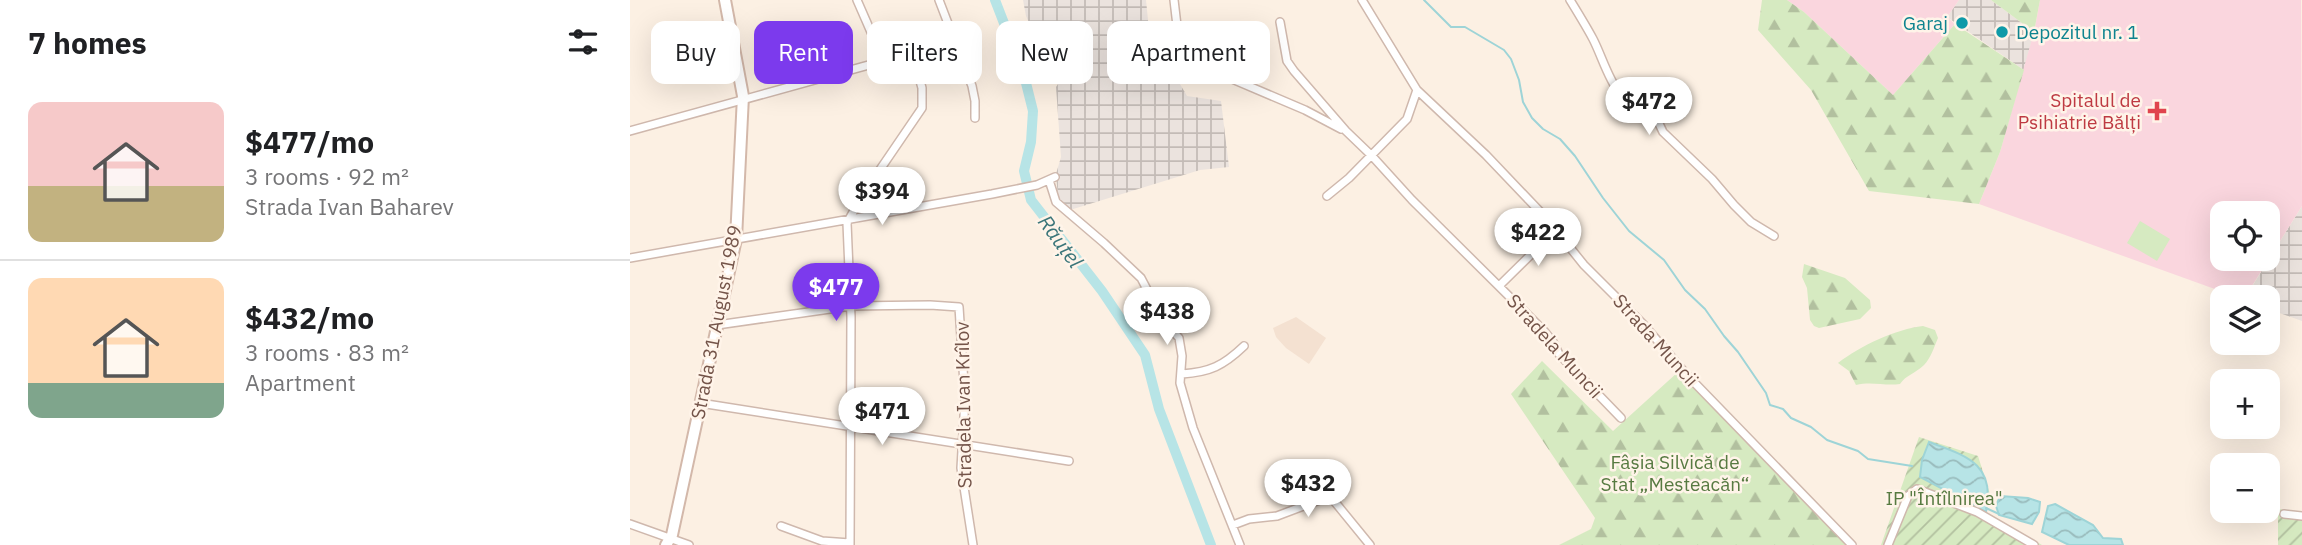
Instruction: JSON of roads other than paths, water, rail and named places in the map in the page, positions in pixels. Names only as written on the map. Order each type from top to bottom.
[{"type":"main road","name":"Strada 31 August 1989","points":[[668,542],[736,239],[743,99],[725,0]]},
{"type":"street","points":[[857,0],[867,23]]},
{"type":"street","points":[[939,0],[947,21]]},
{"type":"street","points":[[1174,0],[1181,61],[1186,67],[1225,76],[1305,110],[1346,131]]},
{"type":"street","name":"Strada Muncii","points":[[1362,0],[1417,90],[1486,155],[1687,375],[1853,545]]},
{"type":"street","points":[[1570,0],[1594,41],[1617,90],[1644,112],[1654,113],[1663,132],[1712,179],[1734,205],[1751,222],[1774,236]]},
{"type":"street","name":"Stradela Muncii","points":[[1280,22],[1289,65],[1346,131],[1412,200],[1545,332],[1565,361],[1620,418]]},
{"type":"street","points":[[630,131],[867,65]]},
{"type":"street","points":[[781,526],[822,541],[850,544],[851,306],[848,219],[922,108],[921,84]]},
{"type":"street","points":[[971,84],[975,118]]},
{"type":"street","points":[[1327,196],[1372,156],[1407,119],[1417,90]]},
{"type":"street","points":[[630,258],[1022,188],[1052,178],[1056,202],[1145,283],[1163,320],[1179,338],[1182,374],[1180,383],[1193,428],[1240,545]]},
{"type":"street","points":[[1500,285],[1556,230]]},
{"type":"street","name":"Stradela Ivan Krîlov","points":[[851,306],[930,304],[959,307],[965,399],[962,483],[970,513],[973,545]]},
{"type":"street","points":[[717,325],[851,306]]},
{"type":"street","points":[[1182,374],[1198,374],[1212,369],[1244,346]]},
{"type":"street","points":[[700,403],[1069,461]]},
{"type":"street","points":[[1888,545],[1908,496],[1917,489],[1978,512],[2034,545]]},
{"type":"street","points":[[1233,525],[1249,519],[1277,516],[1330,496],[1370,545]]},
{"type":"street","points":[[2284,514],[2302,516]]},
{"type":"street","points":[[630,524],[668,542],[690,545]]},
{"type":"water","points":[[1929,442],[1976,464],[1987,483],[1986,512],[1920,477],[1922,460]]},
{"type":"water","points":[[2000,496],[2028,498],[2040,502],[2039,512],[2032,524],[1999,515],[1996,506]]},
{"type":"water","points":[[2055,504],[2093,525],[2103,538],[2121,539],[2123,545],[2069,545],[2042,532],[2048,506]]},
{"type":"waterway","name":"Răuțel","points":[[995,0],[1024,75],[1033,111],[1031,142],[1024,171],[1031,200],[1102,291],[1145,355],[1159,409],[1211,545]]},
{"type":"waterway","points":[[1424,0],[1451,27],[1465,27],[1504,50],[1511,59],[1523,102],[1532,118],[1543,129],[1560,139],[1629,231],[1664,260],[1685,290],[1705,309],[1766,393],[1770,405],[1783,409],[1791,418],[1811,427],[1827,440],[1858,451],[1868,459],[1912,466]]},
{"type":"waterway","points":[[1986,508],[1999,514]]},
{"type":"place","name":"Garaj","points":[[1962,23]]},
{"type":"place","name":"Depozitul nr. 1","points":[[2002,32]]},
{"type":"place","name":"Spitalul de Psihiatrie Bălți","points":[[2157,111]]},
{"type":"park label","name":"Fâșia Silvică de Stat „Mesteacăn“","points":[[1675,473]]},
{"type":"park label","name":"IP \"Întîlnirea\"","points":[[1944,498]]}]
